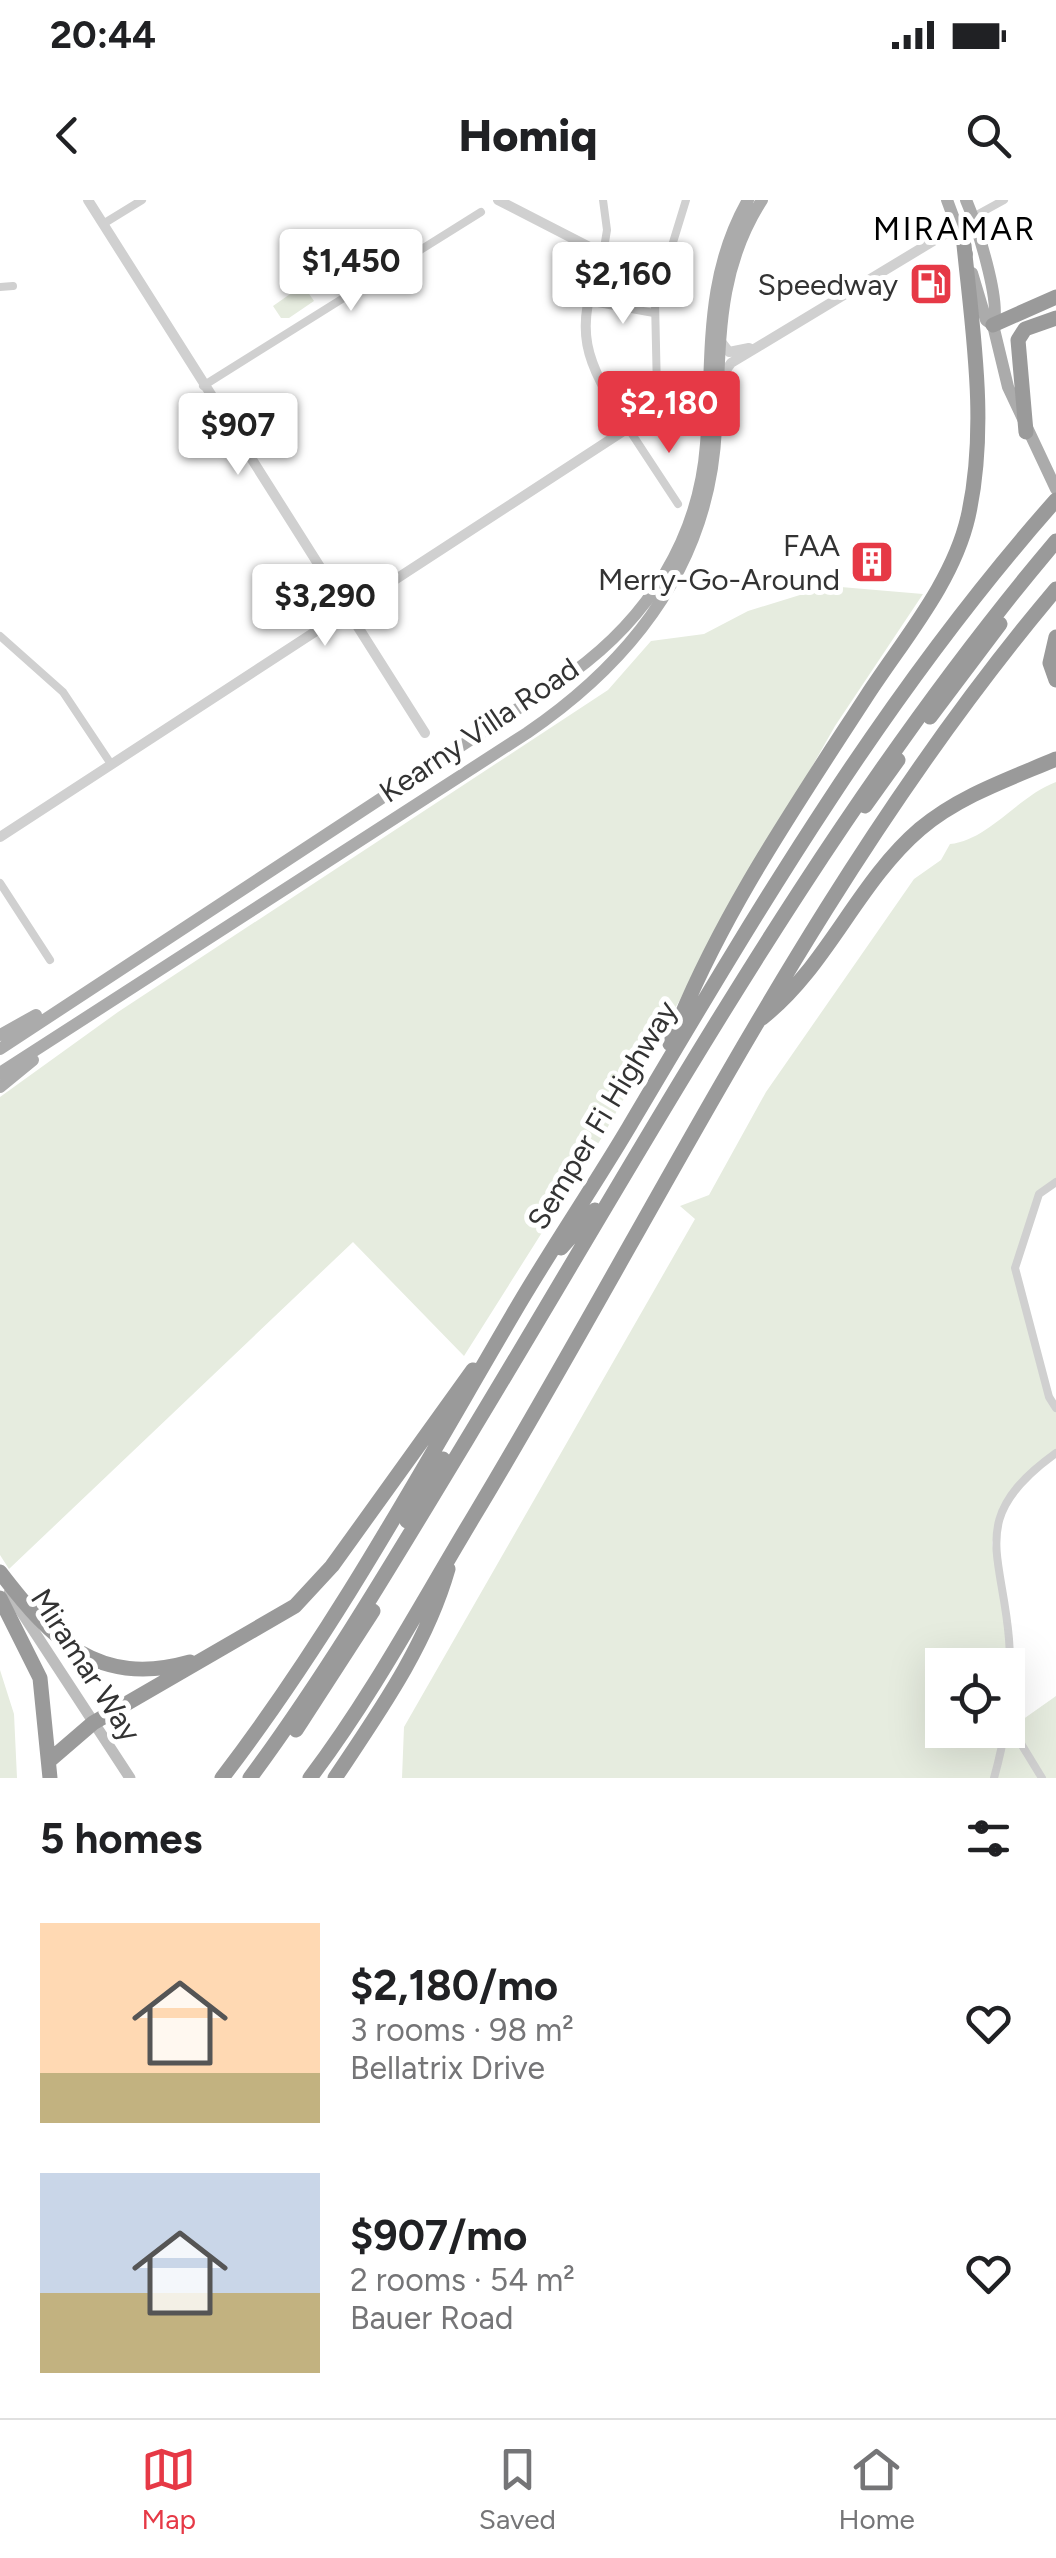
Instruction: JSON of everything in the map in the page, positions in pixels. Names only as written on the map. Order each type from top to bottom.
[{"type":"highway","points":[[654,1085],[689,993],[771,848],[947,573],[967,520],[977,462],[977,394],[964,244]]},
{"type":"highway","points":[[993,325],[1056,297]]},
{"type":"highway","points":[[1026,432],[1018,340],[1026,329],[1056,318]]},
{"type":"highway","name":"Semper Fi Highway","points":[[222,1778],[308,1656],[446,1435],[511,1318],[816,817],[950,628],[1056,494]]},
{"type":"highway","points":[[250,1778],[356,1619],[851,808],[976,636],[1056,541]]},
{"type":"highway","points":[[262,1778],[372,1613],[790,918],[916,734],[1056,557]]},
{"type":"highway","points":[[310,1778],[453,1551],[808,933],[992,664],[1056,589]]},
{"type":"highway","points":[[1056,637],[1050,663],[1056,680]]},
{"type":"highway","points":[[754,1025],[787,998],[894,855],[920,829],[970,795],[1056,759]]},
{"type":"highway","points":[[548,1258],[588,1220],[640,1150]]},
{"type":"highway","points":[[50,1760],[93,1723],[295,1606],[332,1566],[511,1318]]},
{"type":"highway","points":[[356,1619],[362,1600],[444,1458],[446,1435]]},
{"type":"highway","points":[[335,1778],[436,1611],[453,1551]]},
{"type":"highway","points":[[0,1576],[57,1640],[103,1664],[159,1668],[209,1657]]},
{"type":"highway","points":[[0,1598],[40,1678],[50,1778]]},
{"type":"main road","name":"Kearny Villa Road","points":[[0,1049],[66,1002],[572,673],[634,618],[674,560],[694,509],[706,448],[714,290],[729,238],[748,200]]},
{"type":"main road","name":"Kearny Villa Road","points":[[0,1073],[527,733],[602,676],[658,608],[692,544],[714,462],[718,334],[731,262],[762,200]]},
{"type":"main road","points":[[946,200],[964,244],[985,318],[993,325],[1008,387],[1056,494]]},
{"type":"main road","points":[[966,200],[997,316],[993,325]]},
{"type":"main road","points":[[0,1034],[66,1002]]},
{"type":"main road","points":[[0,1087],[35,1058],[38,1048]]},
{"type":"main road","name":"Miramar Way","points":[[0,1576],[130,1778]]},
{"type":"street","points":[[88,200],[425,733]]},
{"type":"street","points":[[103,224],[142,200]]},
{"type":"street","points":[[498,200],[630,267],[663,273]]},
{"type":"street","points":[[603,200],[607,230],[586,297],[585,340],[596,374],[678,504]]},
{"type":"street","points":[[656,391],[654,313],[686,200]]},
{"type":"street","points":[[717,383],[731,363],[760,344],[1004,200]]},
{"type":"street","points":[[204,386],[481,212]]},
{"type":"street","points":[[0,287],[13,286]]},
{"type":"street","points":[[598,303],[654,313]]},
{"type":"street","points":[[718,334],[720,344],[729,352],[760,344]]},
{"type":"street","points":[[0,837],[628,428]]},
{"type":"street","points":[[0,636],[62,692],[110,764]]},
{"type":"street","points":[[0,884],[50,960]]},
{"type":"street","points":[[1056,1182],[1039,1194],[1014,1268],[1049,1397],[1056,1408]]},
{"type":"street","points":[[1009,1648],[992,1542],[1000,1514],[1035,1468],[1056,1453]]},
{"type":"street","points":[[994,1778],[1002,1748]]},
{"type":"street","points":[[1024,1748],[1042,1778]]},
{"type":"shaded area","points":[[303,285],[314,301],[289,318],[281,318],[273,306]]},
{"type":"shaded area","points":[[829,586],[923,594],[835,726],[601,1139],[464,1356],[353,1242],[9,1569],[0,1555],[0,1097],[118,1012],[608,690],[651,641],[704,634],[748,611]]},
{"type":"shaded area","points":[[1056,782],[1056,1182],[1039,1194],[1015,1268],[1056,1408],[1056,1453],[1035,1468],[1001,1515],[992,1543],[1009,1648],[925,1648],[925,1748],[1025,1748],[1025,1718],[1056,1696],[1056,1778],[402,1778],[404,1727],[695,1219],[680,1206],[709,1195],[766,1092],[914,879],[941,860],[950,844],[978,835]]},
{"type":"shaded area","points":[[0,1670],[14,1714],[17,1778],[0,1778]]},
{"type":"place","name":"Speedway","points":[[931,284]]},
{"type":"place","name":"FAA Merry-Go-Around","points":[[872,562]]},
{"type":"district","name":"MIRAMAR","points":[[955,229]]}]
